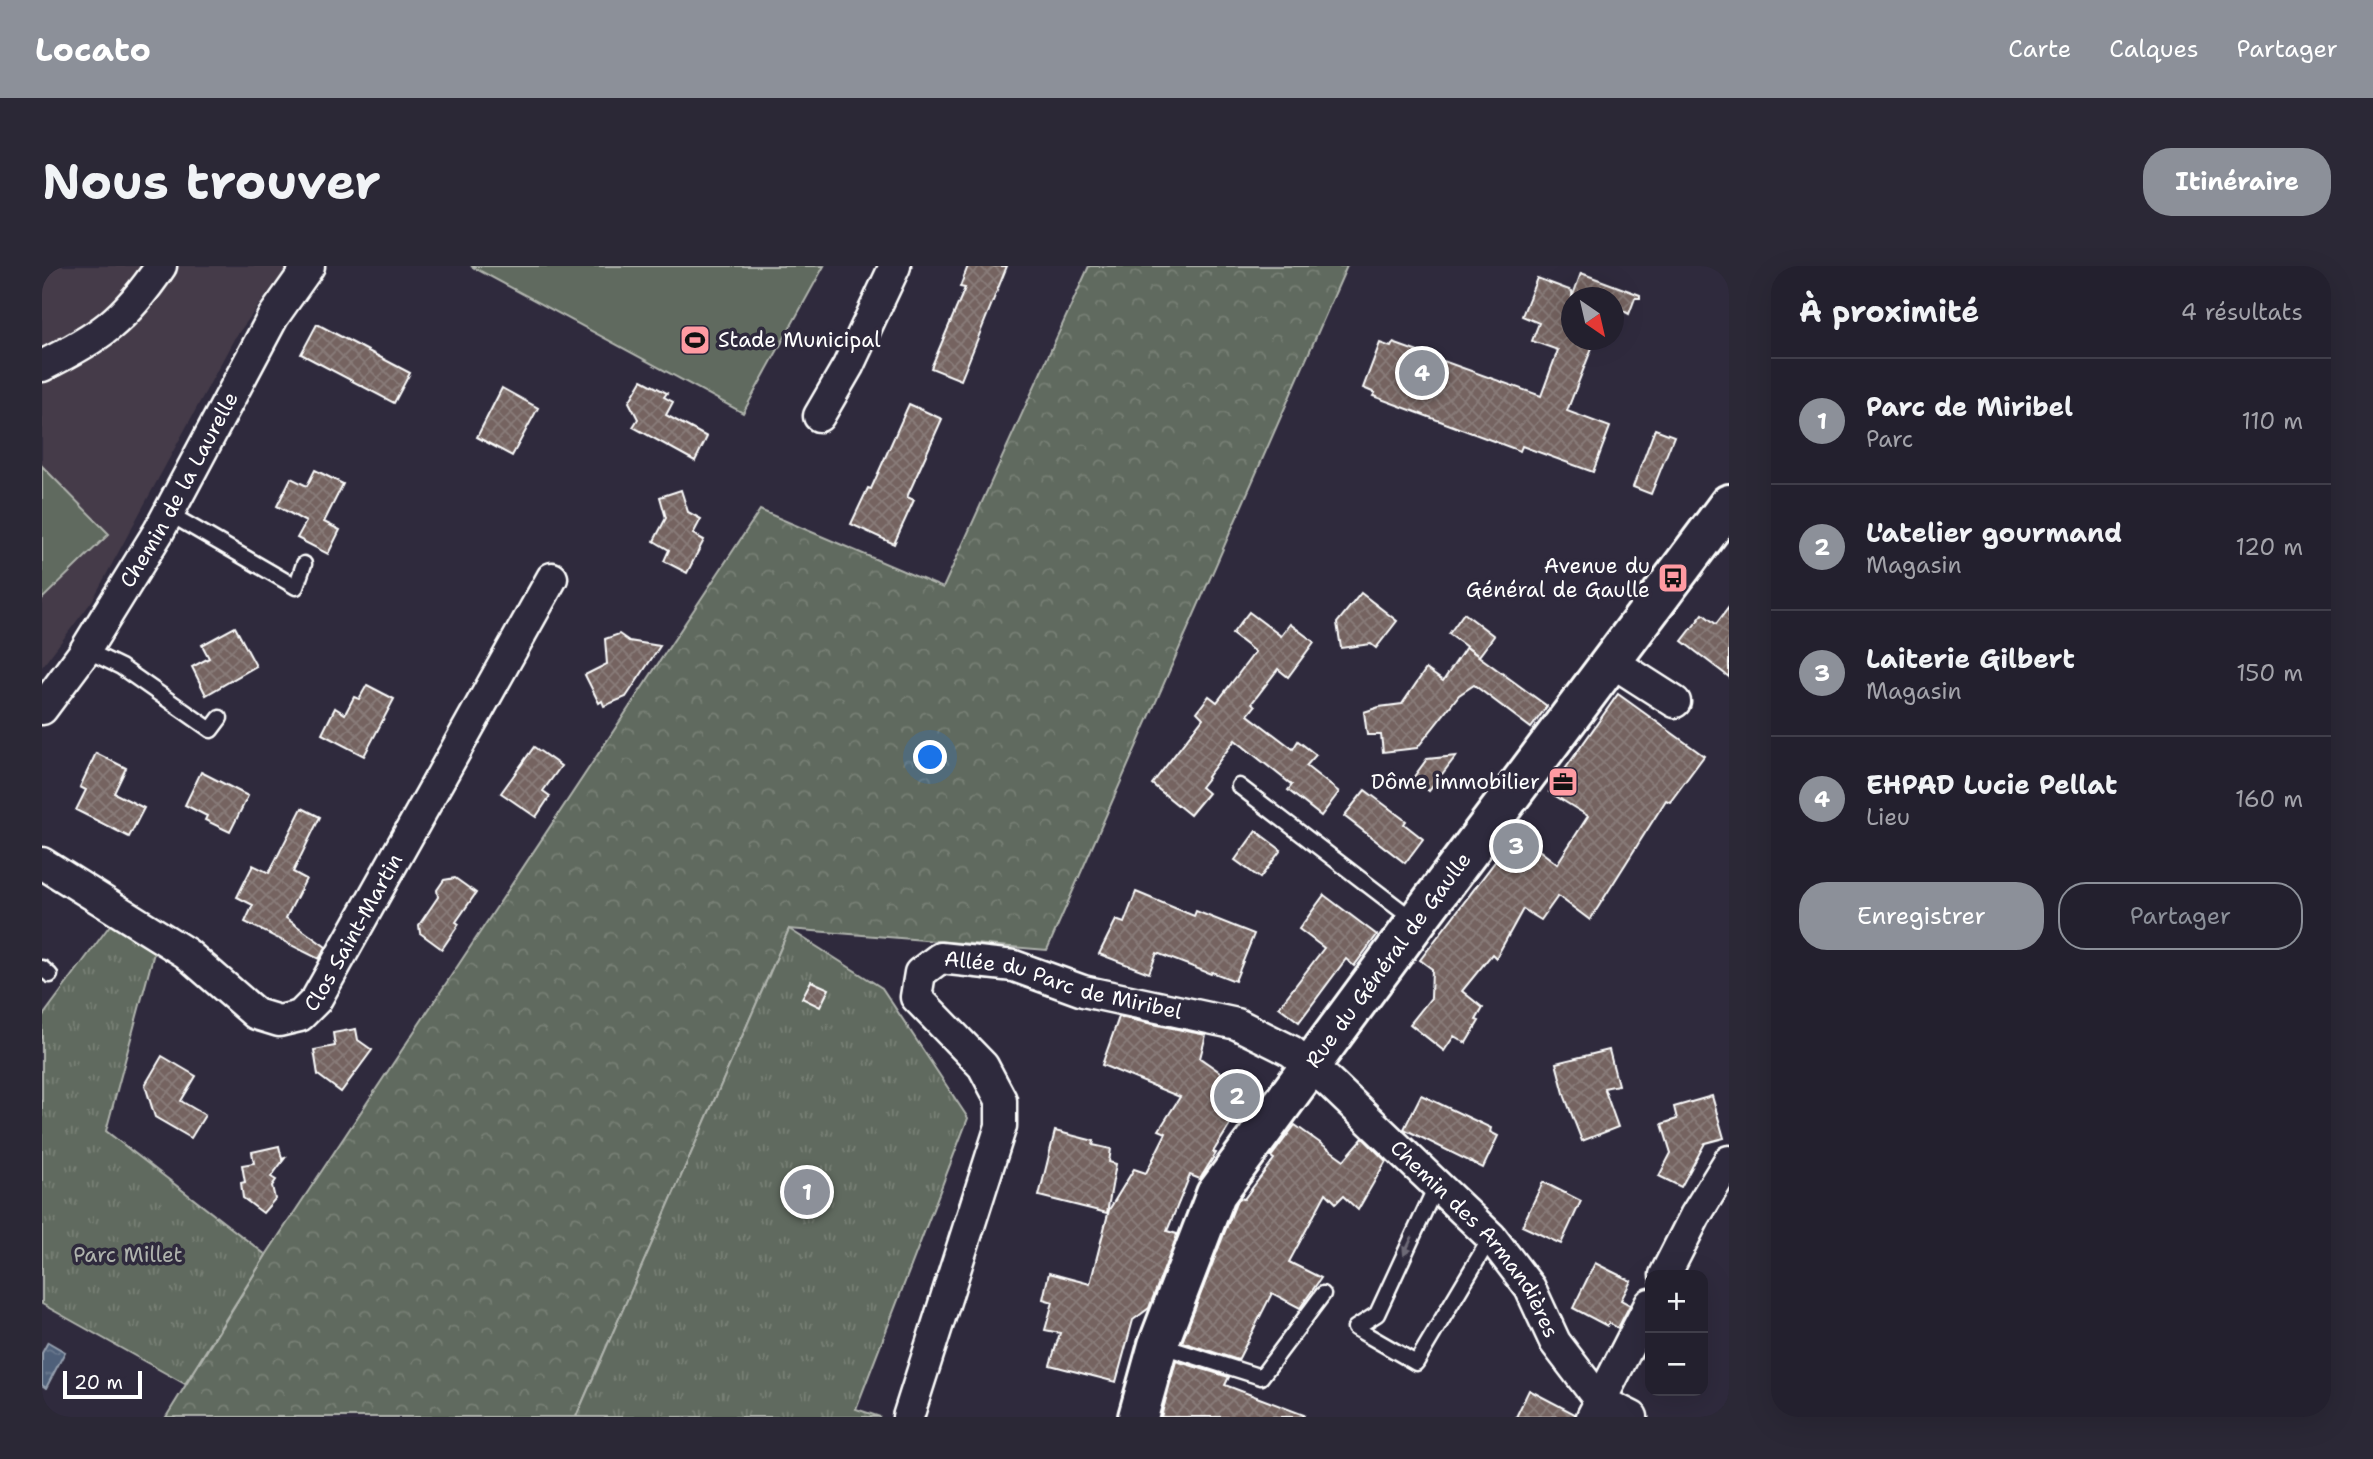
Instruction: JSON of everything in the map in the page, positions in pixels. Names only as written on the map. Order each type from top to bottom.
[{"type":"main road","name":"Rue du Général de Gaulle","points":[[1138,1417],[1158,1345],[1216,1194],[1729,504]]},
{"type":"street","points":[[42,366],[88,343],[118,320],[145,290],[160,266]]},
{"type":"street","name":"Chemin de la Laurelle","points":[[42,709],[86,650],[168,513],[273,317],[309,266]]},
{"type":"street","points":[[819,416],[848,366],[895,266]]},
{"type":"street","name":"Clos Saint-Martin","points":[[42,863],[186,953],[256,1014],[279,1021],[300,1016],[316,1000],[552,578]]},
{"type":"street","points":[[1611,661],[1675,702]]},
{"type":"street","name":"Allée du Parc de Miribel","points":[[908,1417],[1002,1126],[1001,1100],[983,1066],[916,997],[920,973],[940,958],[1014,966],[1083,991],[1237,1024],[1291,1051],[1310,1066]]},
{"type":"street","name":"Chemin des Armandières","points":[[1310,1066],[1491,1237],[1530,1288],[1555,1342],[1596,1409],[1632,1417]]},
{"type":"street","points":[[1668,1270],[1695,1216],[1729,1160]]},
{"type":"street","points":[[1596,1409],[1645,1314]]},
{"type":"lane","points":[[168,513],[296,587],[304,564]]},
{"type":"lane","points":[[86,650],[121,667],[211,730],[219,718]]},
{"type":"lane","points":[[1239,786],[1416,922]]},
{"type":"lane","points":[[1437,1184],[1377,1314],[1356,1328],[1416,1363],[1491,1237]]},
{"type":"lane","points":[[1158,1345],[1261,1377],[1323,1294]]},
{"type":"shaded area","points":[[42,266],[288,266],[234,339],[92,601],[42,667]]},
{"type":"green space","name":"Stade Municipal","points":[[471,266],[824,266],[743,413]]},
{"type":"green space","points":[[1089,266],[1347,266],[1047,950],[789,929],[576,1417],[166,1417],[266,1255],[760,510],[943,588]]},
{"type":"green space","points":[[42,466],[109,534],[42,599]]},
{"type":"green space","name":"Parc Millet","points":[[113,921],[155,949],[106,1131],[266,1255],[185,1384],[42,1304],[42,1017]]},
{"type":"green space","points":[[789,929],[882,988],[968,1118],[856,1409],[880,1417],[576,1417]]},
{"type":"water","points":[[48,1342],[65,1352],[46,1388],[42,1385],[42,1353]]},
{"type":"building","points":[[968,266],[1007,266],[961,380],[931,368],[965,288],[960,287]]},
{"type":"building","points":[[1581,273],[1619,287],[1576,287]]},
{"type":"building","points":[[1537,278],[1561,287],[1561,350],[1591,350],[1567,411],[1610,427],[1593,472],[1522,446],[1520,451],[1373,396],[1375,393],[1363,388],[1380,343],[1391,347],[1393,343],[1541,396],[1558,350],[1532,341],[1539,323],[1522,316]]},
{"type":"building","points":[[1624,289],[1640,295],[1640,298],[1635,298],[1629,314],[1624,311]]},
{"type":"building","points":[[317,324],[410,373],[394,403],[301,354]]},
{"type":"building","points":[[642,380],[667,393],[664,397],[673,402],[666,415],[707,437],[695,461],[633,427],[638,419],[629,402]]},
{"type":"building","points":[[502,388],[538,408],[512,456],[477,437]]},
{"type":"building","points":[[909,404],[942,419],[907,497],[914,500],[894,544],[851,524],[868,488],[871,489]]},
{"type":"building","points":[[1655,429],[1674,436],[1651,494],[1633,487]]},
{"type":"building","points":[[315,470],[343,484],[324,522],[340,530],[328,554],[297,538],[306,522],[277,506],[291,478],[307,486]]},
{"type":"building","points":[[681,490],[688,512],[701,519],[693,534],[704,540],[687,573],[664,561],[669,550],[654,541],[666,518],[660,497]]},
{"type":"building","points":[[1361,593],[1397,621],[1376,648],[1371,644],[1341,648],[1337,623]]},
{"type":"building","points":[[1729,607],[1729,677],[1682,641],[1703,614],[1716,624]]},
{"type":"building","points":[[1249,612],[1281,636],[1290,624],[1314,642],[1288,677],[1278,669],[1252,703],[1255,706],[1248,715],[1293,749],[1298,741],[1316,755],[1306,766],[1339,792],[1321,816],[1288,790],[1292,785],[1235,740],[1201,787],[1208,793],[1190,815],[1152,784],[1203,718],[1197,712],[1209,696],[1217,702],[1255,652],[1232,634]]},
{"type":"building","points":[[1464,613],[1494,636],[1479,656],[1449,634]]},
{"type":"building","points":[[235,627],[256,666],[206,695],[192,667],[209,658],[202,645]]},
{"type":"building","points":[[619,634],[629,641],[660,646],[626,697],[604,706],[602,701],[599,703],[585,675],[607,664],[605,639]]},
{"type":"building","points":[[1466,647],[1547,706],[1531,728],[1474,685],[1459,695],[1417,748],[1383,752],[1381,735],[1367,735],[1364,712],[1402,704],[1426,669],[1443,681]]},
{"type":"building","points":[[367,685],[394,699],[364,756],[322,734],[335,708],[345,714],[354,697],[359,699]]},
{"type":"building","points":[[1618,694],[1704,756],[1670,802],[1666,800],[1590,920],[1558,896],[1541,920],[1523,909],[1496,958],[1492,954],[1462,991],[1483,1008],[1476,1020],[1479,1021],[1466,1043],[1454,1036],[1444,1051],[1410,1024],[1431,998],[1432,969],[1420,960],[1517,833],[1557,864],[1588,816],[1549,792]]},
{"type":"building","points":[[534,747],[561,766],[543,791],[550,796],[536,817],[501,793]]},
{"type":"building","points":[[96,753],[126,768],[114,793],[144,808],[129,837],[76,810],[86,790],[80,787]]},
{"type":"building","points":[[1456,756],[1429,791],[1413,778],[1427,759]]},
{"type":"building","points":[[201,772],[248,796],[230,832],[205,820],[207,816],[185,805]]},
{"type":"building","points":[[1365,790],[1406,821],[1404,824],[1423,839],[1405,863],[1344,816]]},
{"type":"building","points":[[302,808],[320,817],[293,872],[306,879],[286,918],[326,947],[319,959],[245,922],[253,905],[237,897],[253,865],[269,873]]},
{"type":"building","points":[[1256,831],[1281,850],[1260,878],[1235,860]]},
{"type":"building","points":[[455,878],[476,893],[442,949],[420,933],[419,925],[438,897],[437,890],[444,880]]},
{"type":"building","points":[[1136,892],[1194,916],[1196,911],[1254,934],[1235,981],[1157,953],[1149,973],[1099,954],[1116,920],[1124,923]]},
{"type":"building","points":[[1324,895],[1377,935],[1354,966],[1346,959],[1299,1022],[1279,1007],[1324,948],[1299,929]]},
{"type":"building","points":[[811,981],[829,989],[820,1007],[802,998]]},
{"type":"building","points":[[1119,1017],[1206,1035],[1200,1058],[1250,1093],[1213,1152],[1216,1153],[1200,1179],[1190,1175],[1167,1231],[1177,1234],[1176,1238],[1149,1308],[1133,1320],[1116,1382],[1050,1365],[1060,1333],[1045,1330],[1053,1302],[1043,1299],[1049,1273],[1090,1284],[1109,1210],[1134,1169],[1146,1173],[1166,1133],[1159,1130],[1180,1097],[1102,1065]]},
{"type":"building","points":[[356,1029],[358,1040],[372,1050],[341,1092],[318,1075],[314,1050],[335,1046],[333,1033]]},
{"type":"building","points":[[1609,1050],[1618,1085],[1604,1088],[1618,1127],[1582,1141],[1565,1097],[1556,1063]]},
{"type":"building","points":[[162,1056],[196,1076],[181,1101],[205,1115],[191,1138],[155,1117],[145,1085]]},
{"type":"building","points":[[1421,1095],[1491,1128],[1490,1132],[1498,1136],[1483,1168],[1404,1129]]},
{"type":"building","points":[[1712,1096],[1724,1138],[1705,1143],[1681,1187],[1659,1176],[1671,1153],[1662,1124],[1677,1119],[1674,1107]]},
{"type":"building","points":[[1295,1125],[1344,1160],[1363,1138],[1386,1161],[1358,1210],[1343,1196],[1336,1203],[1326,1193],[1289,1262],[1321,1278],[1300,1308],[1272,1293],[1238,1360],[1182,1342],[1236,1203],[1240,1198],[1244,1199]]},
{"type":"building","points":[[1055,1131],[1094,1141],[1093,1145],[1111,1149],[1109,1162],[1116,1164],[1107,1213],[1039,1196]]},
{"type":"building","points":[[279,1146],[282,1159],[285,1158],[271,1177],[276,1180],[272,1186],[275,1199],[263,1213],[243,1198],[241,1183],[245,1182],[242,1165],[254,1163],[252,1152]]},
{"type":"building","points":[[1543,1182],[1581,1201],[1561,1244],[1522,1226]]},
{"type":"building","points":[[1595,1263],[1631,1281],[1621,1300],[1630,1305],[1618,1328],[1609,1323],[1607,1326],[1573,1308]]},
{"type":"building","points":[[1176,1361],[1229,1377],[1225,1385],[1304,1415],[1161,1417]]},
{"type":"building","points":[[1529,1390],[1575,1414],[1575,1417],[1516,1417]]},
{"type":"place","name":"Stade Municipal","points":[[695,340]]},
{"type":"place","name":"EHPAD Lucie Pellat","points":[[1422,373]]},
{"type":"place","name":"Avenue du Général de Gaulle","points":[[1673,578]]},
{"type":"place","name":"Dôme immobilier","points":[[1563,782]]},
{"type":"place","name":"Laiterie Gilbert","points":[[1516,846]]},
{"type":"place","name":"L'atelier gourmand","points":[[1237,1096]]},
{"type":"place","name":"Parc de Miribel","points":[[807,1192]]}]
